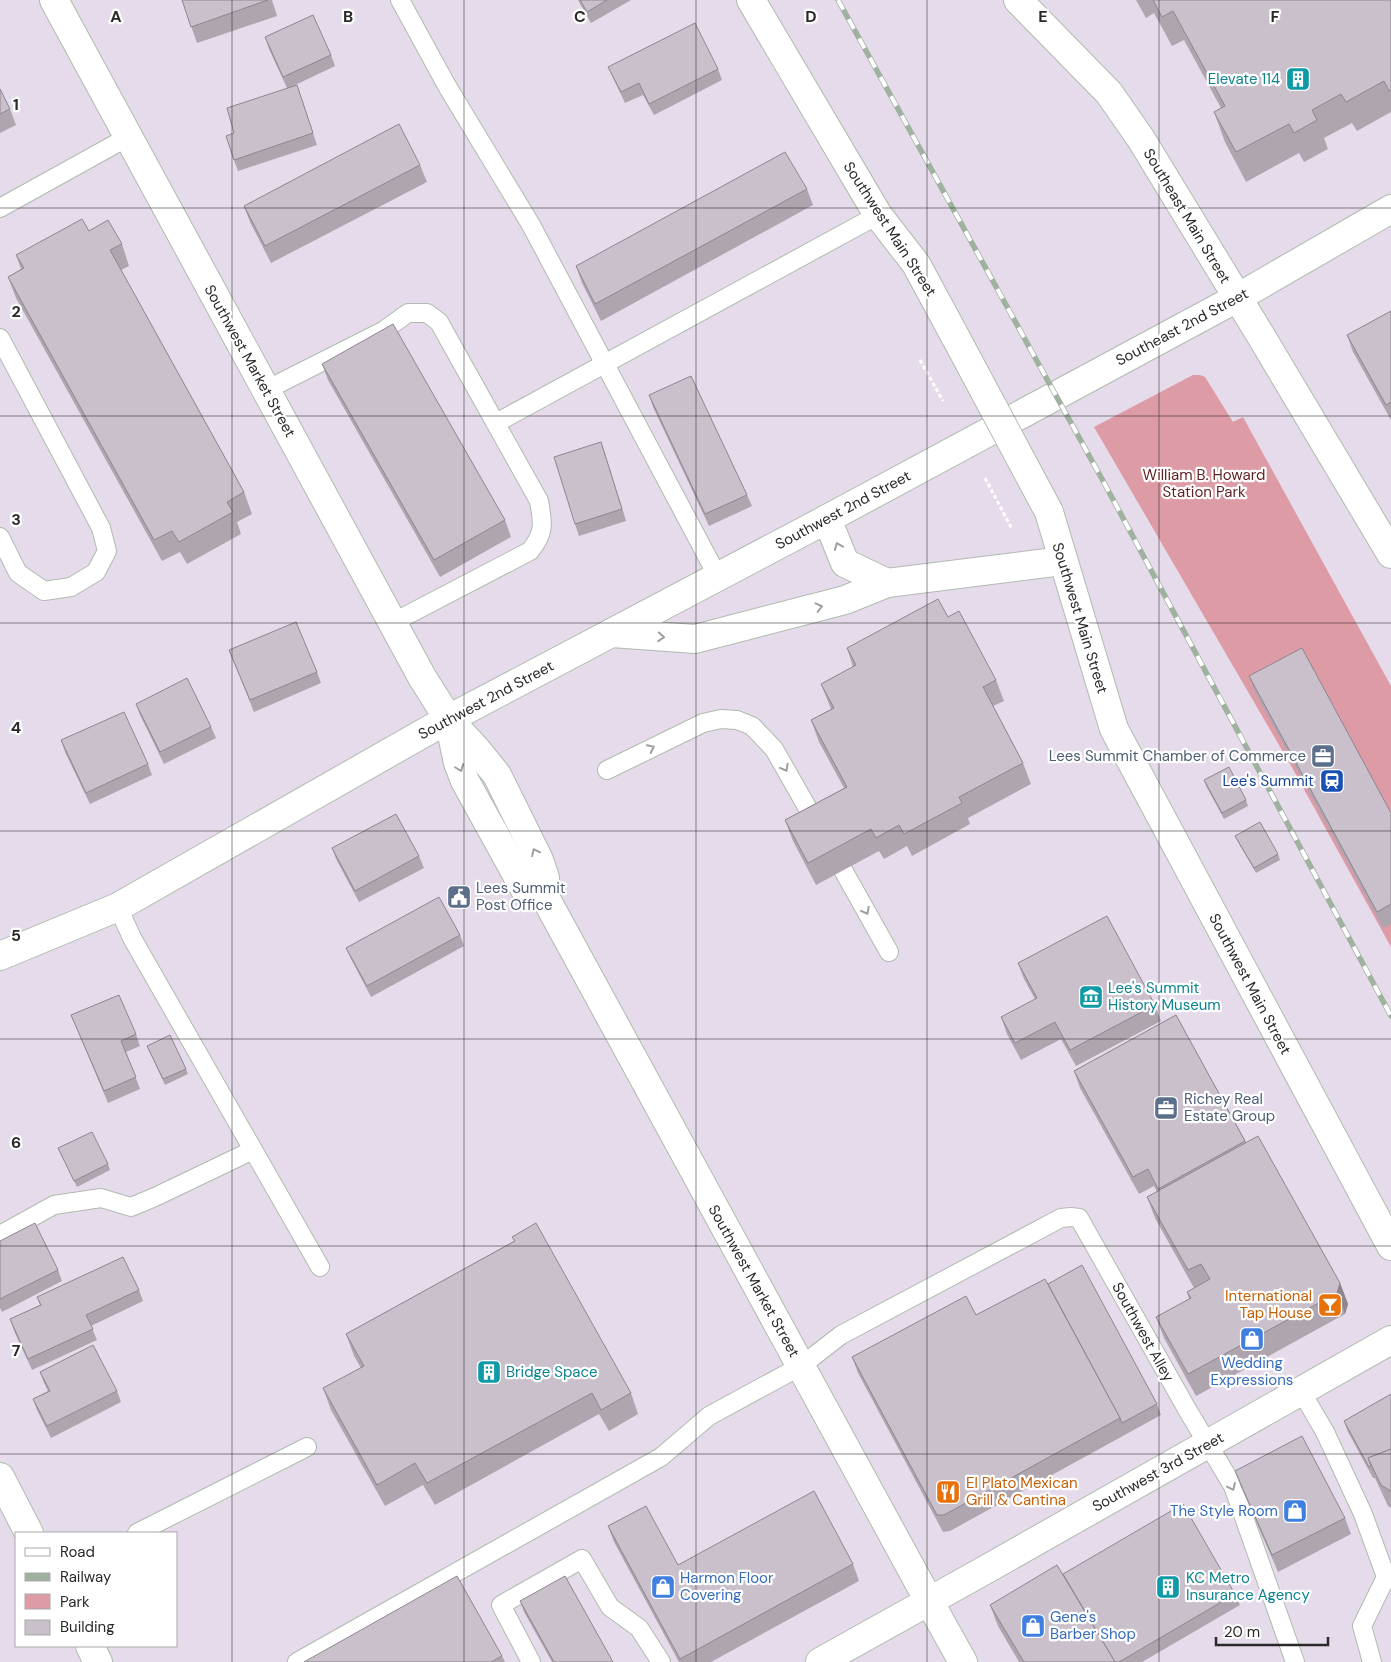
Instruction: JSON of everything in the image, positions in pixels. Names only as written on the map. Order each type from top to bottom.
[{"type":"street","name":"Southwest Market Street","points":[[54,0],[422,677],[448,720],[476,749],[496,775],[539,860],[546,878],[546,899],[964,1662]]},
{"type":"street","name":"Southwest Main Street","points":[[751,0],[878,216],[916,264],[1049,512],[1062,561],[1114,729],[1391,1246]]},
{"type":"street","name":"Southeast Main Street","points":[[1018,0],[1109,93],[1141,139],[1391,554]]},
{"type":"street","name":"Southeast 2nd Street","points":[[971,441],[1237,298],[1391,209]]},
{"type":"street","name":"Southwest 2nd Street","points":[[0,956],[118,906],[448,720],[971,441]]},
{"type":"street","points":[[827,519],[844,562],[887,583]]},
{"type":"street","points":[[612,633],[695,639],[845,600],[887,583],[1062,561]]},
{"type":"street","name":"Southwest 3rd Street","points":[[820,1662],[1391,1341]]},
{"type":"street","points":[[0,1477],[28,1532]]},
{"type":"street","points":[[90,1647],[98,1662]]},
{"type":"lane","points":[[400,0],[447,86],[531,225],[718,577]]},
{"type":"lane","points":[[0,208],[128,137]]},
{"type":"lane","points":[[496,423],[878,216]]},
{"type":"lane","points":[[266,390],[383,331],[408,313],[428,313],[439,322],[539,500],[544,523],[538,541],[530,551],[392,623]]},
{"type":"lane","points":[[0,338],[100,528],[107,551],[96,572],[71,587],[44,591],[18,573],[0,537]]},
{"type":"lane","points":[[607,770],[703,723],[721,719],[737,720],[752,726],[774,749],[819,828]]},
{"type":"lane","points":[[843,870],[889,952]]},
{"type":"lane","points":[[118,906],[132,938],[320,1267]]},
{"type":"lane","points":[[0,1235],[54,1205],[100,1198],[131,1207],[253,1150]]},
{"type":"lane","name":"Southwest Alley","points":[[801,1366],[841,1335],[1061,1218],[1080,1218],[1207,1445],[1233,1486],[1295,1662]]},
{"type":"lane","points":[[297,1662],[661,1457],[709,1416],[801,1366]]},
{"type":"lane","points":[[1301,1391],[1325,1432],[1363,1514],[1386,1578],[1362,1626],[1372,1662]]},
{"type":"lane","points":[[139,1532],[307,1447]]},
{"type":"lane","points":[[531,1662],[501,1605],[582,1559],[610,1607],[639,1628],[660,1662]]},
{"type":"path","points":[[920,360],[943,401]]},
{"type":"path","points":[[986,478],[1012,529]]},
{"type":"green space","name":"William B. Howard Station Park","points":[[1193,375],[1205,377],[1233,422],[1243,417],[1391,686],[1391,947],[1290,764],[1094,427]]},
{"type":"building","points":[[182,0],[268,0],[191,27]]},
{"type":"building","points":[[580,0],[607,0],[587,12]]},
{"type":"building","name":"Elevate 114","points":[[1153,0],[1391,0],[1391,90],[1389,91],[1384,81],[1346,102],[1341,94],[1312,110],[1317,120],[1294,133],[1289,124],[1236,152],[1214,112],[1225,106],[1173,11],[1162,17]]},
{"type":"building","points":[[313,15],[331,55],[283,77],[265,37]]},
{"type":"building","points":[[695,23],[718,69],[649,104],[639,83],[621,92],[608,67]]},
{"type":"building","points":[[297,85],[313,133],[234,160],[226,136],[234,133],[227,108]]},
{"type":"building","points":[[0,89],[10,109],[0,114]]},
{"type":"building","points":[[399,124],[420,165],[265,246],[244,206]]},
{"type":"building","points":[[785,152],[807,189],[595,304],[576,266]]},
{"type":"building","points":[[82,219],[89,231],[108,220],[122,244],[110,250],[244,492],[227,502],[233,512],[179,542],[172,531],[154,540],[8,277],[24,268],[16,255]]},
{"type":"building","points":[[1391,311],[1391,402],[1386,405],[1347,335]]},
{"type":"building","points":[[393,324],[505,520],[434,560],[322,364]]},
{"type":"building","points":[[691,376],[747,495],[705,514],[649,395]]},
{"type":"building","points":[[601,442],[622,509],[575,524],[554,457]]},
{"type":"building","points":[[938,599],[948,617],[959,611],[996,680],[983,687],[1023,763],[959,797],[962,803],[904,834],[899,825],[876,838],[871,829],[808,863],[785,820],[847,787],[811,720],[834,708],[821,684],[856,665],[847,648]]},
{"type":"building","points":[[296,622],[317,672],[250,700],[229,650]]},
{"type":"building","name":"Lees Summit Chamber of Commerce","points":[[1302,648],[1391,813],[1391,904],[1377,912],[1249,676]]},
{"type":"building","points":[[187,678],[211,727],[160,752],[136,704]]},
{"type":"building","points":[[124,712],[148,764],[86,793],[61,740]]},
{"type":"building","points":[[1229,767],[1246,800],[1222,813],[1204,780]]},
{"type":"building","points":[[396,814],[419,856],[355,891],[332,848]]},
{"type":"building","points":[[1260,822],[1278,854],[1254,868],[1235,836]]},
{"type":"building","points":[[439,897],[460,935],[367,986],[346,948]]},
{"type":"building","name":"Lee's Summit History Museum","points":[[1107,916],[1155,1005],[1070,1050],[1055,1022],[1015,1043],[1001,1017],[1037,998],[1018,963]]},
{"type":"building","points":[[119,995],[136,1034],[121,1041],[136,1077],[104,1091],[71,1015]]},
{"type":"building","points":[[1176,1015],[1245,1141],[1158,1189],[1148,1169],[1133,1177],[1074,1071]]},
{"type":"building","points":[[170,1035],[186,1069],[163,1079],[147,1046]]},
{"type":"building","points":[[92,1132],[108,1164],[74,1181],[58,1148]]},
{"type":"building","points":[[1258,1136],[1340,1283],[1337,1293],[1188,1374],[1156,1317],[1191,1298],[1187,1292],[1210,1279],[1201,1264],[1188,1270],[1147,1197]]},
{"type":"building","points":[[35,1223],[58,1270],[0,1299],[0,1241]]},
{"type":"building","name":"Bridge Space","points":[[536,1223],[631,1393],[601,1410],[592,1393],[427,1483],[415,1463],[377,1485],[323,1388],[364,1366],[346,1334],[515,1241],[512,1237]]},
{"type":"building","points":[[123,1257],[139,1290],[86,1315],[93,1329],[28,1359],[10,1319],[41,1305],[37,1297]]},
{"type":"building","points":[[1082,1265],[1157,1404],[1122,1423],[1048,1284]]},
{"type":"building","points":[[1045,1279],[1120,1418],[944,1515],[937,1515],[852,1357],[966,1296],[976,1315]]},
{"type":"building","points":[[93,1345],[117,1391],[47,1426],[33,1399],[50,1391],[40,1372]]},
{"type":"building","points":[[1391,1394],[1391,1449],[1368,1458],[1371,1466],[1369,1467],[1344,1421]]},
{"type":"building","name":"The Style Room","points":[[1302,1436],[1345,1518],[1272,1555],[1235,1471]]},
{"type":"building","points":[[1391,1449],[1391,1491],[1381,1485],[1368,1458]]},
{"type":"building","points":[[814,1491],[853,1564],[680,1659],[608,1526],[646,1506],[678,1565]]},
{"type":"building","points":[[1183,1504],[1235,1594],[1119,1662],[1115,1662],[1063,1574]]},
{"type":"building","points":[[1057,1565],[1115,1662],[1024,1662],[990,1605]]},
{"type":"building","points":[[457,1576],[502,1656],[491,1662],[304,1662]]},
{"type":"building","points":[[565,1576],[613,1662],[554,1662],[520,1601]]},
{"type":"railway","points":[[838,0],[1102,479],[1391,1016]]},
{"type":"place","name":"Elevate 114","points":[[1298,79]]},
{"type":"place","name":"Lees Summit Chamber of Commerce","points":[[1323,756]]},
{"type":"place","name":"Lee's Summit","points":[[1332,781]]},
{"type":"place","name":"Lees Summit Post Office","points":[[459,897]]},
{"type":"place","name":"Lee's Summit History Museum","points":[[1091,997]]},
{"type":"place","name":"Richey Real Estate Group","points":[[1166,1108]]},
{"type":"place","name":"International Tap House","points":[[1330,1305]]},
{"type":"place","name":"Wedding Expressions","points":[[1252,1339]]},
{"type":"place","name":"Bridge Space","points":[[489,1372]]},
{"type":"place","name":"El Plato Mexican Grill & Cantina","points":[[948,1492]]},
{"type":"place","name":"The Style Room","points":[[1295,1511]]},
{"type":"place","name":"Harmon Floor Covering","points":[[663,1587]]},
{"type":"place","name":"KC Metro Insurance Agency","points":[[1168,1587]]},
{"type":"place","name":"Gene's Barber Shop","points":[[1033,1626]]}]
